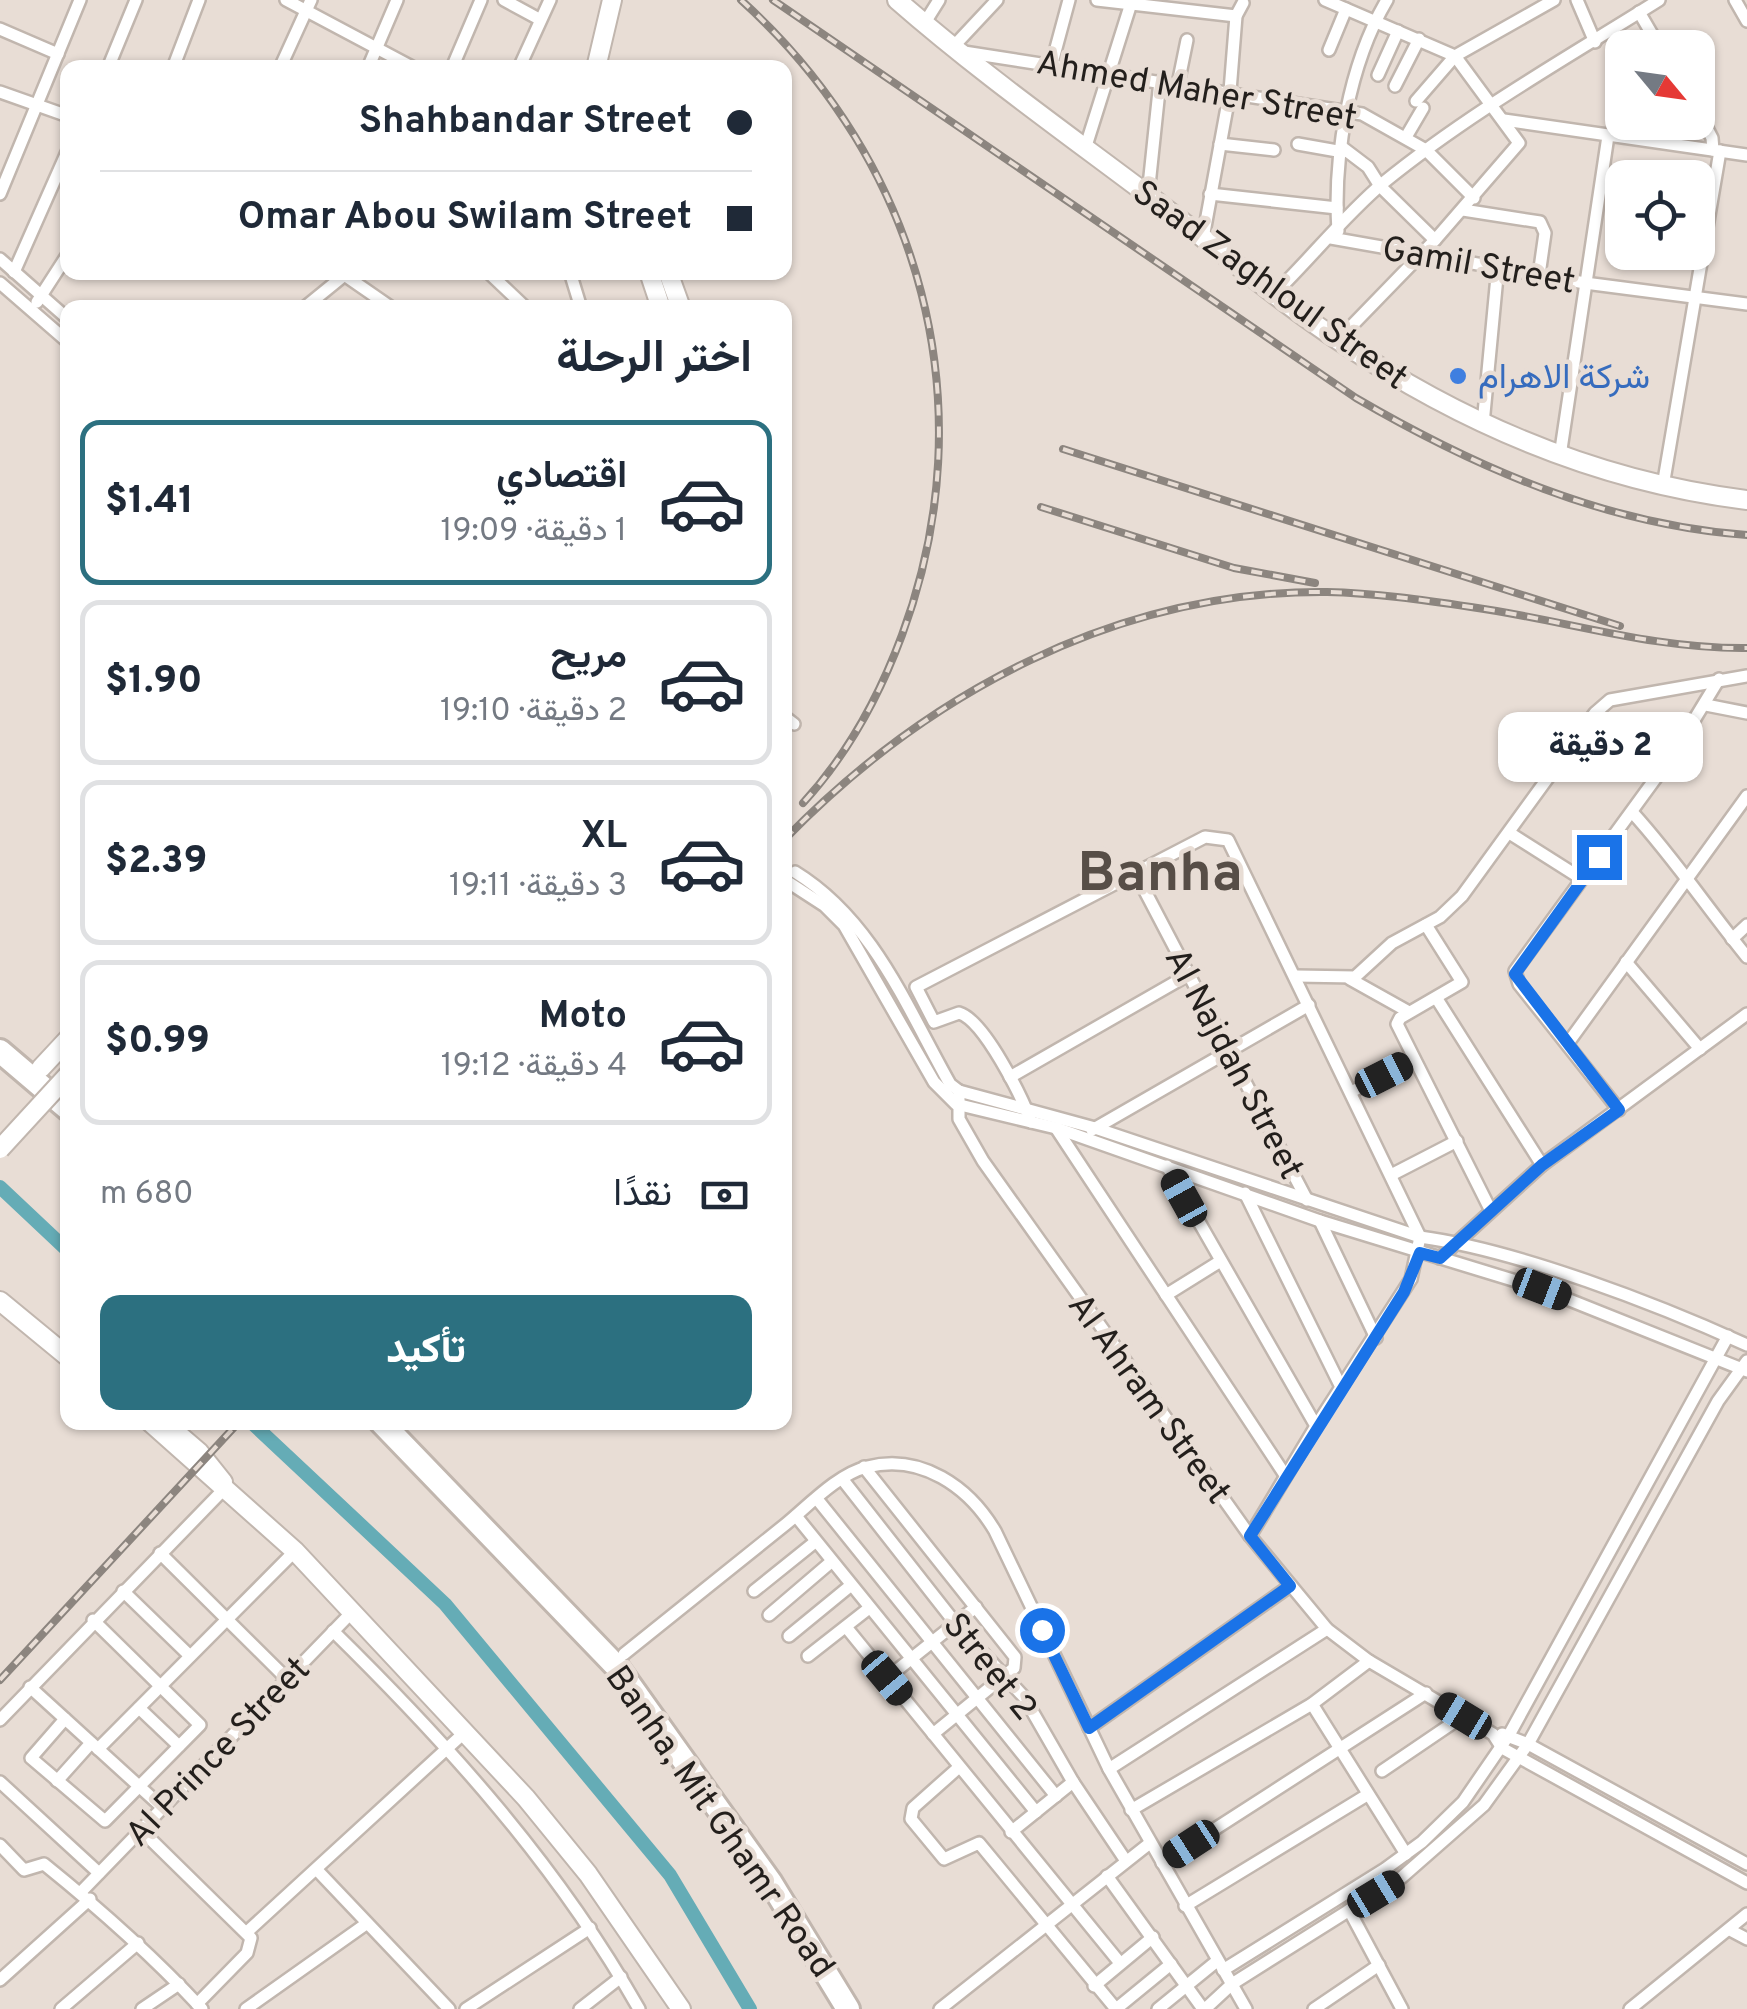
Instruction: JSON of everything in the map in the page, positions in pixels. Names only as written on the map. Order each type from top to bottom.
[{"type":"highway","points":[[0,1036],[60,1084]]},
{"type":"highway","points":[[0,1051],[60,1102]]},
{"type":"highway","name":"Banha, Mit Ghamr Road","points":[[408,1437],[546,1580],[624,1654],[730,1796],[864,2009]]},
{"type":"highway","name":"Banha, Mit Ghamr Road","points":[[546,1580],[706,1786],[848,2009]]},
{"type":"main road","points":[[598,60],[612,0]]},
{"type":"main road","name":"Saad Zaghloul Street","points":[[897,0],[1085,149],[1338,340],[1483,424],[1560,456],[1663,486],[1747,500]]},
{"type":"main road","points":[[41,1068],[60,1048]]},
{"type":"main road","points":[[0,1131],[60,1067]]},
{"type":"main road","points":[[0,1149],[60,1084]]},
{"type":"main road","points":[[0,1301],[60,1350]]},
{"type":"main road","points":[[158,1430],[197,1469],[226,1487]]},
{"type":"main road","points":[[173,1430],[353,1610],[555,1832],[681,2009]]},
{"type":"street","points":[[0,194],[6,161],[36,104],[80,0]]},
{"type":"street","points":[[111,60],[136,0]]},
{"type":"street","points":[[176,60],[200,0]]},
{"type":"street","points":[[286,0],[308,5],[401,60]]},
{"type":"street","points":[[371,60],[397,0]]},
{"type":"street","points":[[455,60],[480,0]]},
{"type":"street","points":[[504,0],[539,20]]},
{"type":"street","points":[[522,60],[550,0]]},
{"type":"street","points":[[924,24],[940,0]]},
{"type":"street","points":[[956,49],[997,0]]},
{"type":"street","points":[[1052,63],[1069,0]]},
{"type":"street","points":[[1097,0],[1236,16]]},
{"type":"street","points":[[1324,0],[1455,56],[1518,139],[1518,147],[1474,198],[1338,340]]},
{"type":"street","points":[[1335,234],[1348,110],[1374,22],[1387,0]]},
{"type":"street","points":[[1518,0],[1527,12]]},
{"type":"street","points":[[1406,137],[1420,104],[1455,56],[1554,0]]},
{"type":"street","points":[[1577,0],[1595,42]]},
{"type":"street","points":[[1275,293],[1380,186],[1426,150],[1490,104],[1659,0]]},
{"type":"street","points":[[1202,238],[1230,91],[1236,16],[1244,1]]},
{"type":"street","points":[[1737,1],[1747,21]]},
{"type":"street","points":[[1085,149],[1131,3]]},
{"type":"street","points":[[284,60],[308,5]]},
{"type":"street","points":[[1328,50],[1346,9]]},
{"type":"street","points":[[1640,12],[1650,30]]},
{"type":"street","points":[[0,29],[58,54]]},
{"type":"street","points":[[1378,74],[1398,31]]},
{"type":"street","points":[[1394,86],[1419,38]]},
{"type":"street","points":[[1178,84],[1187,40]]},
{"type":"street","name":"Ahmed Maher Street","points":[[956,49],[1348,110],[1426,150],[1474,198]]},
{"type":"street","points":[[1148,195],[1160,81]]},
{"type":"street","points":[[0,92],[60,113]]},
{"type":"street","points":[[1504,120],[1605,136]]},
{"type":"street","points":[[1560,456],[1607,140]]},
{"type":"street","points":[[1639,140],[1747,155]]},
{"type":"street","points":[[1663,486],[1696,296],[1716,150],[1713,140]]},
{"type":"street","points":[[1220,144],[1274,150]]},
{"type":"street","points":[[1298,144],[1343,150],[1368,167],[1380,186],[1435,240]]},
{"type":"street","points":[[14,272],[60,168]]},
{"type":"street","points":[[1210,194],[1337,208]]},
{"type":"street","points":[[1463,210],[1540,222],[1545,234],[1540,275]]},
{"type":"street","name":"Gamil Street","points":[[1335,234],[1585,284],[1747,304]]},
{"type":"street","points":[[0,258],[60,312]]},
{"type":"street","points":[[1483,424],[1498,266]]},
{"type":"street","points":[[31,309],[60,267]]},
{"type":"street","points":[[313,300],[336,280]]},
{"type":"street","points":[[354,280],[381,300]]},
{"type":"street","points":[[496,280],[518,300]]},
{"type":"street","points":[[0,283],[60,335]]},
{"type":"street","points":[[1350,979],[1392,943],[1426,925],[1462,896],[1512,834],[1603,705],[1618,697],[1747,676]]},
{"type":"street","points":[[1619,1110],[1515,974],[1706,705],[1719,679]]},
{"type":"street","points":[[1706,705],[1747,713]]},
{"type":"street","points":[[1568,1043],[1747,796]]},
{"type":"street","points":[[1632,812],[1673,856],[1686,879],[1747,957]]},
{"type":"street","points":[[1512,834],[1582,880]]},
{"type":"street","points":[[1032,1122],[1010,1077],[966,1015],[932,1020],[915,991],[917,985],[1205,837],[1228,840],[1393,1174],[1420,1237],[1420,1253],[1411,1279],[1250,1536]]},
{"type":"street","name":"Al Najdah Street","points":[[1135,872],[1307,1200]]},
{"type":"street","name":"Al Ahram Street","points":[[792,877],[844,925],[934,1082],[958,1098],[960,1122],[983,1162],[1250,1536],[1290,1586],[1327,1629],[1369,1661],[1493,1734]]},
{"type":"street","points":[[1426,925],[1462,976],[1462,984],[1404,1015],[1398,1028],[1490,1209]]},
{"type":"street","points":[[1732,938],[1747,925]]},
{"type":"street","points":[[1626,962],[1700,1049]]},
{"type":"street","points":[[1010,1077],[1188,975]]},
{"type":"street","points":[[1296,976],[1350,979],[1404,1015]]},
{"type":"street","points":[[1437,998],[1542,1165]]},
{"type":"street","points":[[1083,1137],[1309,1004]]},
{"type":"street","points":[[1440,1258],[1542,1165],[1747,1014]]},
{"type":"street","points":[[1352,1091],[1414,1060]]},
{"type":"street","points":[[958,1098],[1026,1107],[1094,1128],[1420,1237],[1455,1242],[1526,1263],[1745,1342]]},
{"type":"street","points":[[958,1098],[1420,1253],[1522,1283],[1745,1366],[1520,1758],[1484,1805],[1446,1844],[1402,1878],[1232,1984],[1204,2009],[1107,1876]]},
{"type":"street","points":[[1056,1128],[1286,1475]]},
{"type":"street","points":[[1393,1174],[1457,1141]]},
{"type":"street","points":[[1167,1166],[1316,1426]]},
{"type":"street","points":[[1245,1193],[1341,1388]]},
{"type":"street","points":[[1320,1220],[1376,1338]]},
{"type":"street","points":[[1166,1295],[1219,1262]]},
{"type":"street","points":[[1522,1283],[1526,1263]]},
{"type":"street","points":[[1158,2009],[1186,1985],[1406,1854],[1463,1802],[1502,1748],[1728,1336]]},
{"type":"street","points":[[624,1654],[817,1498],[864,1467],[886,1464],[930,1472],[951,1482],[984,1512],[1108,1769],[1246,2009]]},
{"type":"street","points":[[864,1467],[1015,1657],[1014,1668],[933,1734]]},
{"type":"street","name":"Street 2","points":[[843,1480],[956,1624],[1002,1678],[1024,1697],[1073,1782],[1126,1861]]},
{"type":"street","points":[[0,1720],[226,1487]]},
{"type":"street","points":[[817,1498],[1056,1796]]},
{"type":"street","points":[[796,1516],[954,1717],[1036,1812]]},
{"type":"street","points":[[754,1592],[815,1542]]},
{"type":"street","points":[[57,1781],[138,1708],[294,1551]]},
{"type":"street","points":[[160,1553],[286,1678]]},
{"type":"street","points":[[768,1615],[831,1562]]},
{"type":"street","points":[[788,1636],[850,1586]]},
{"type":"street","points":[[1089,1728],[1290,1586]]},
{"type":"street","points":[[124,1591],[190,1656]]},
{"type":"street","points":[[887,1678],[976,1608]]},
{"type":"street","points":[[808,1656],[868,1609]]},
{"type":"street","name":"Al Prince Street","points":[[0,1980],[86,1896],[98,1873],[353,1610]]},
{"type":"street","points":[[1576,1612],[1595,1624]]},
{"type":"street","points":[[65,1719],[32,1756],[103,1820],[111,1819],[199,1724],[93,1620]]},
{"type":"street","points":[[846,1627],[1120,1963]]},
{"type":"street","points":[[1108,1769],[1327,1629]]},
{"type":"street","points":[[332,1631],[448,1748],[524,1836],[590,1928],[639,2009]]},
{"type":"street","points":[[1131,1810],[1312,1704],[1369,1661]]},
{"type":"street","points":[[30,1687],[163,1808]]},
{"type":"street","points":[[1162,1863],[1426,1693]]},
{"type":"street","points":[[1312,1704],[1406,1854]]},
{"type":"street","points":[[138,1708],[178,1746]]},
{"type":"street","points":[[1382,1771],[1463,1716]]},
{"type":"street","points":[[248,1931],[465,1732]]},
{"type":"street","points":[[1493,1734],[1509,1735],[1528,1744],[1747,1864]]},
{"type":"street","points":[[1493,1734],[1502,1748],[1747,1883]]},
{"type":"street","points":[[958,1768],[913,1808],[912,1819],[944,1859],[979,1843],[1044,1927],[1116,2009],[1171,1964]]},
{"type":"street","points":[[0,1782],[98,1873]]},
{"type":"street","points":[[1011,1832],[1073,1782]]},
{"type":"street","points":[[1185,1906],[1368,1795]]},
{"type":"street","points":[[0,1845],[24,1870],[44,1864],[86,1896],[200,2007],[251,1946],[248,1931],[142,1831]]},
{"type":"street","points":[[940,2009],[1150,1843]]},
{"type":"street","points":[[317,1870],[449,2009]]},
{"type":"street","points":[[1349,1910],[1402,2009]]},
{"type":"street","points":[[1630,2009],[1651,2004],[1747,1914]]},
{"type":"street","points":[[246,2009],[366,1924]]},
{"type":"street","points":[[466,2009],[590,1928]]},
{"type":"street","points":[[1730,1930],[1747,1939]]},
{"type":"street","points":[[1094,1986],[1153,1937]]},
{"type":"street","points":[[61,2009],[138,1943]]},
{"type":"street","points":[[1314,2009],[1379,1966]]},
{"type":"street","points":[[580,2009],[620,1977]]},
{"type":"street","points":[[142,2009],[179,1984]]},
{"type":"waterway","points":[[0,1187],[60,1243]]},
{"type":"waterway","points":[[260,1430],[445,1604],[670,1875],[750,2009]]},
{"type":"railway","points":[[741,0],[803,65],[854,136],[894,212],[921,293],[936,376],[938,462],[927,549],[902,635],[861,724],[803,803]]},
{"type":"railway","points":[[773,0],[1356,398],[1402,424],[1496,469],[1593,506],[1695,529],[1747,535]]},
{"type":"railway","points":[[1063,449],[1620,626]]},
{"type":"railway","points":[[1041,507],[1234,568],[1315,583]]},
{"type":"railway","points":[[792,832],[840,786],[964,696],[1031,660],[1101,631],[1174,609],[1250,596],[1363,594],[1506,613],[1676,644],[1747,648]]},
{"type":"railway","points":[[0,1680],[232,1430]]},
{"type":"place","name":"شركة الاهرام","points":[[1458,376]]},
{"type":"district","name":"Banha","points":[[1160,871]]},
{"type":"route","points":[[1042,1630],[1089,1728],[1290,1586],[1250,1536],[1404,1292],[1420,1253],[1440,1258],[1542,1165],[1619,1110],[1515,974],[1599,857]]}]
